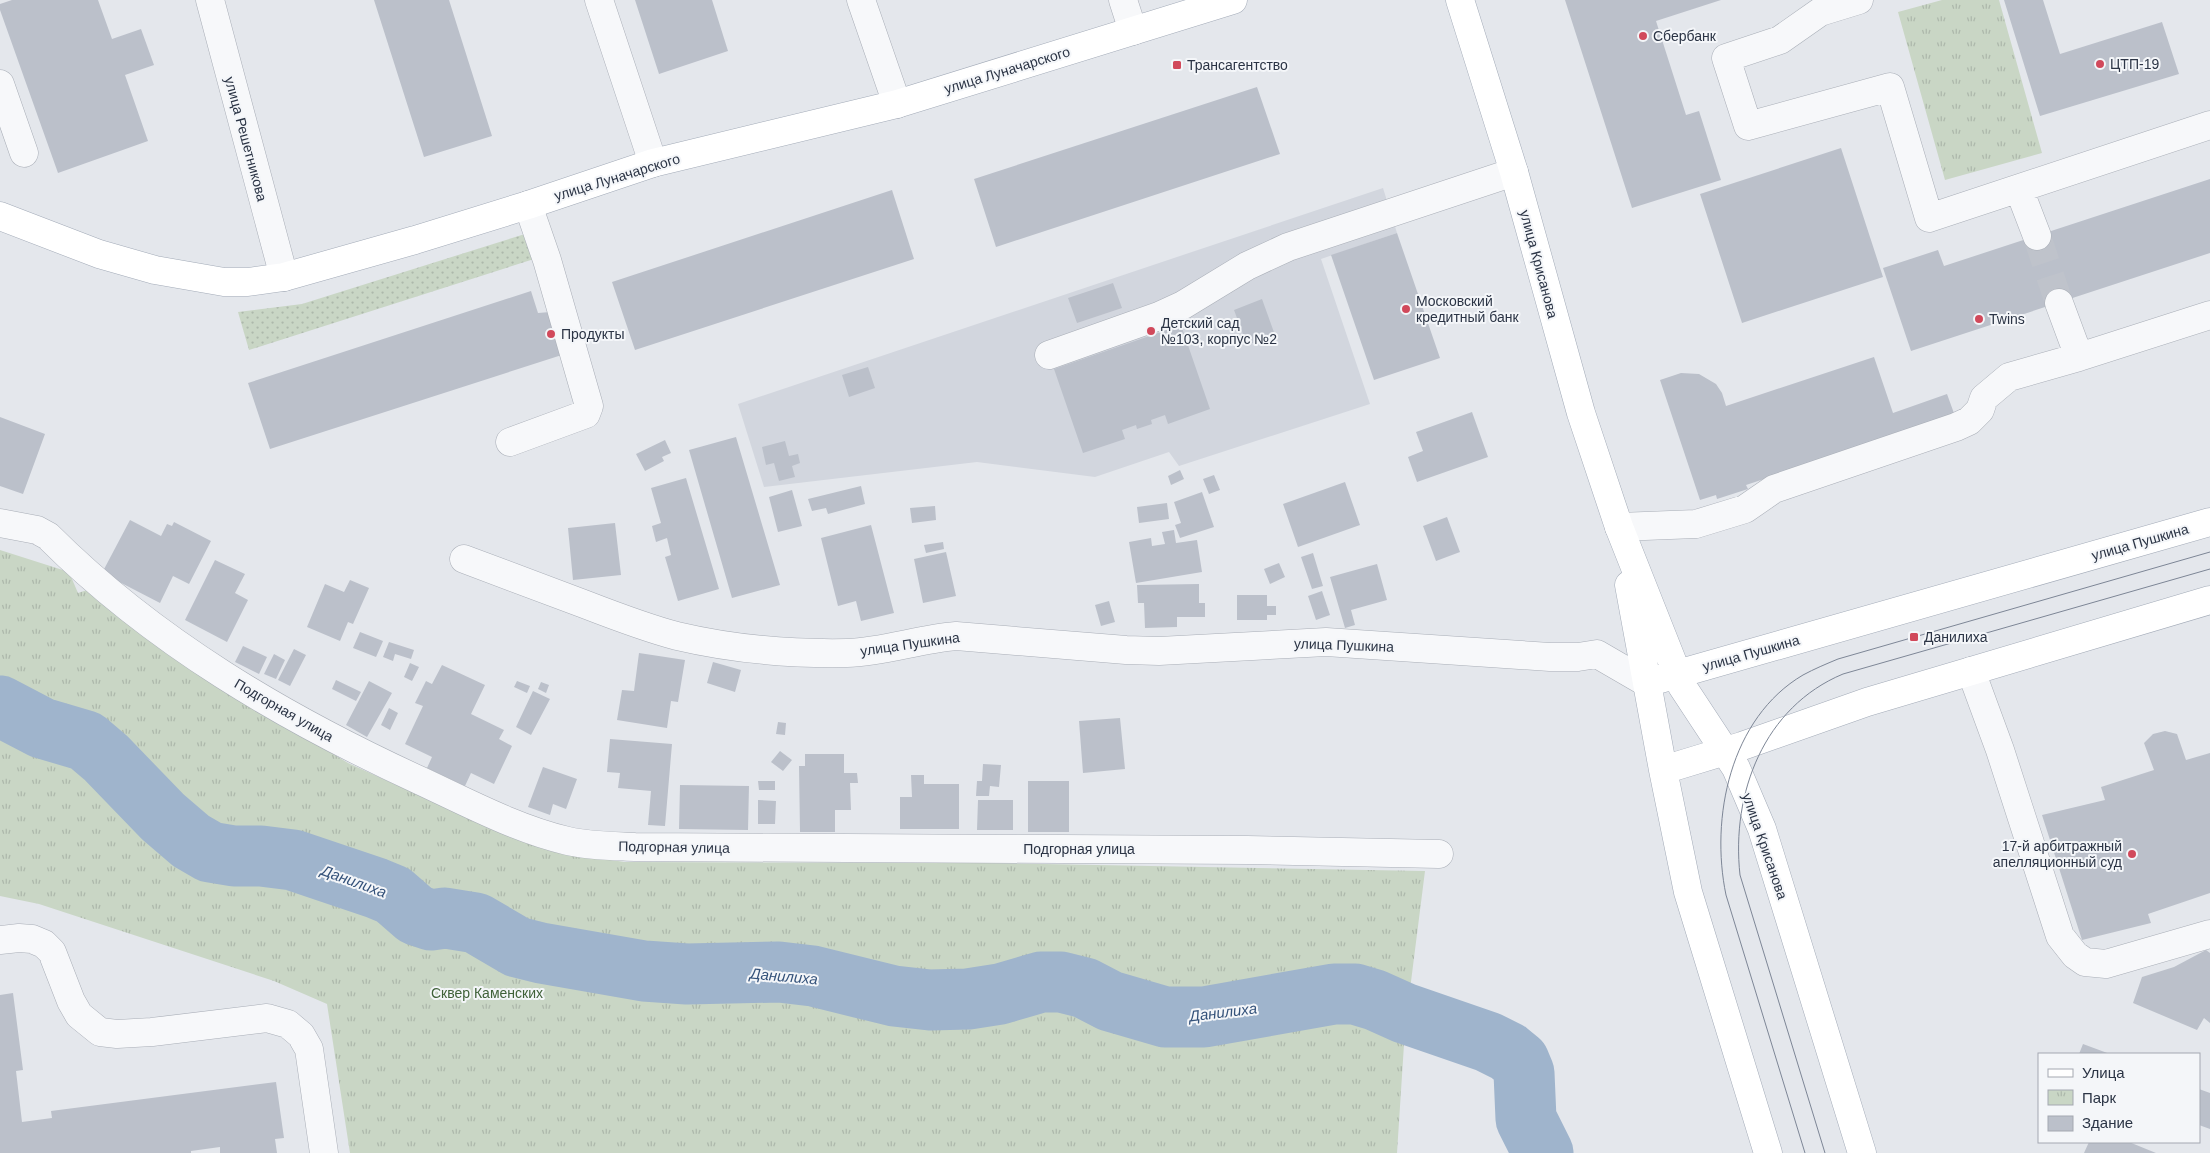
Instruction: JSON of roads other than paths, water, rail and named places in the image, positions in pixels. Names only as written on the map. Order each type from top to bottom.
[{"type":"main road","name":"улица Луначарского","points":[[0,216],[99,254],[155,270],[224,282],[248,282],[284,277],[416,240],[653,163],[896,104],[1233,0]]},
{"type":"main road","name":"улица Крисанова","points":[[1460,0],[1514,172],[1581,413],[1619,527],[1682,686],[1736,768],[1762,829],[1862,1153]]},
{"type":"main road","name":"улица Пушкина","points":[[1646,683],[2210,522]]},
{"type":"main road","name":"улица Крисанова","points":[[1619,527],[1662,770],[1688,892],[1768,1153]]},
{"type":"main road","points":[[1662,770],[1725,751],[1867,702],[2210,600]]},
{"type":"street","name":"улица Решетникова","points":[[210,0],[284,277]]},
{"type":"street","points":[[599,0],[653,163]]},
{"type":"street","points":[[862,0],[896,104]]},
{"type":"street","points":[[1123,0],[1133,32]]},
{"type":"street","points":[[1859,0],[1820,12],[1780,40],[1726,58],[1748,126],[1890,87],[1929,218],[2210,125]]},
{"type":"street","points":[[0,84],[24,153]]},
{"type":"street","points":[[1049,355],[1175,309],[1204,294],[1247,266],[1288,247],[1514,172]]},
{"type":"street","points":[[2019,189],[2036,236]]},
{"type":"street","points":[[510,442],[580,417],[588,411],[589,406],[547,260],[528,205]]},
{"type":"street","points":[[2059,303],[2078,357]]},
{"type":"street","points":[[1619,527],[1696,524],[1744,509],[1774,488],[1969,421],[1980,410],[1984,398],[2009,377],[2078,357],[2210,314]]},
{"type":"street","name":"Подгорная улица","points":[[0,523],[37,530],[48,536],[128,609],[176,643],[289,715],[370,758],[459,799],[514,823],[568,841],[600,846],[635,847],[1248,850],[1439,854]]},
{"type":"street","name":"улица Пушкина","points":[[464,559],[640,625],[678,636],[758,649],[802,653],[850,653],[888,649],[930,639],[956,636],[1158,651],[1326,642],[1550,657],[1578,657],[1597,654],[1646,683]]},
{"type":"street","points":[[1971,672],[2000,750],[2060,936],[2075,955],[2085,962],[2106,964],[2210,934]]},
{"type":"street","points":[[0,940],[32,939],[44,944],[52,952],[79,1015],[100,1032],[117,1034],[267,1018],[288,1024],[301,1035],[309,1049],[324,1153]]},
{"type":"waterway","name":"Данилиха","points":[[0,706],[42,728],[86,741],[106,758],[163,817],[191,841],[210,852],[234,856],[261,856],[293,860],[393,895],[416,915],[431,920],[445,918],[476,923],[517,947],[541,953],[644,971],[687,974],[779,972],[813,976],[894,996],[930,1000],[968,999],[1000,994],[1041,982],[1061,982],[1085,988],[1110,1001],[1165,1017],[1204,1017],[1334,994],[1355,994],[1488,1042],[1508,1052],[1519,1061],[1524,1073],[1526,1119],[1543,1153]]},
{"type":"tunnel","points":[[2037,236],[2059,303]]},
{"type":"tram line","points":[[1805,1153],[1726,895],[1722,865],[1721,834],[1724,803],[1731,772],[1742,743],[1758,717],[1778,694],[1803,675],[1838,659],[2210,552]]},
{"type":"tram line","points":[[1825,1153],[1740,875],[1739,844],[1741,814],[1748,784],[1758,756],[1773,730],[1792,708],[1816,689],[1843,674],[2210,569]]},
{"type":"place","name":"Сбербанк","points":[[1643,36]]},
{"type":"place","name":"ЦТП-19","points":[[2100,64]]},
{"type":"place","name":"Трансагентство","points":[[1177,65]]},
{"type":"place","name":"Московский кредитный банк","points":[[1406,309]]},
{"type":"place","name":"Twins","points":[[1979,319]]},
{"type":"place","name":"Детский сад №103, корпус №2","points":[[1151,331]]},
{"type":"place","name":"Прoдукты","points":[[551,334]]},
{"type":"place","name":"Данилиха","points":[[1914,637]]},
{"type":"place","name":"17-й арбитражный апелляционный суд","points":[[2132,854]]},
{"type":"park label","name":"Сквер Каменских","points":[[487,993]]}]
